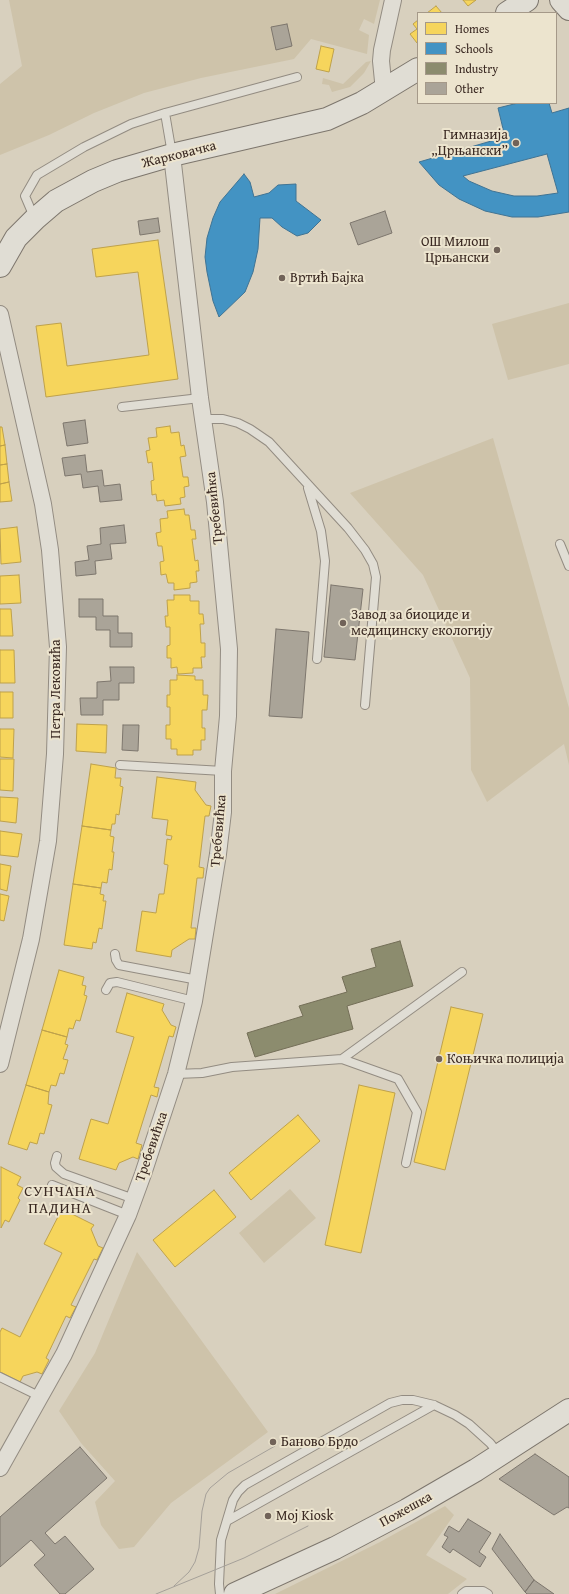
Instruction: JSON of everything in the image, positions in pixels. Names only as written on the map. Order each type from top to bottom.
[{"type":"street","points":[[386,89],[383,81],[381,61],[393,0]]},
{"type":"street","points":[[509,12],[527,0]]},
{"type":"street","points":[[561,0],[569,9]]},
{"type":"street","name":"Жарковачка","points":[[0,266],[16,238],[35,219],[56,201],[93,181],[117,171],[172,155],[327,119],[362,103],[417,70]]},
{"type":"street","name":"Требевићка","points":[[0,1468],[41,1398],[64,1354],[86,1309],[134,1199],[176,1074],[194,1001],[218,854],[223,812],[228,716],[229,650],[215,502],[200,398],[172,155]]},
{"type":"street","name":"Петра Лековића","points":[[0,314],[44,504],[50,550],[58,647],[55,754],[48,841],[30,939],[0,1064]]},
{"type":"street","name":"Пожешка","points":[[235,1594],[303,1563],[407,1510],[499,1455],[569,1410]]},
{"type":"lane","points":[[35,219],[25,196],[37,175],[84,147],[130,124],[297,77]]},
{"type":"lane","points":[[165,113],[172,155]]},
{"type":"lane","points":[[122,407],[200,398]]},
{"type":"lane","points":[[204,419],[230,421],[250,429],[269,442],[348,528],[365,550],[373,564],[376,577],[365,705]]},
{"type":"lane","points":[[308,485],[321,531],[325,561],[317,659]]},
{"type":"lane","points":[[560,544],[569,566]]},
{"type":"lane","points":[[120,765],[224,771]]},
{"type":"lane","points":[[115,954],[119,965],[198,980]]},
{"type":"lane","points":[[342,1059],[462,972]]},
{"type":"lane","points":[[106,990],[110,983],[117,982],[194,1001]]},
{"type":"lane","points":[[176,1074],[202,1073],[232,1067],[342,1059],[398,1079],[417,1112],[406,1163]]},
{"type":"lane","points":[[57,1156],[56,1167],[64,1174],[134,1199]]},
{"type":"lane","points":[[52,1185],[128,1215]]},
{"type":"lane","points":[[0,1377],[41,1398]]},
{"type":"lane","points":[[220,1594],[220,1557],[222,1540],[233,1500],[238,1492],[245,1485],[390,1402],[413,1400],[434,1405],[455,1415],[469,1424],[490,1443],[499,1455]]},
{"type":"lane","points":[[227,1521],[434,1405]]},
{"type":"lane","points":[[462,1594],[466,1591],[483,1591],[488,1594]]},
{"type":"shaded area","points":[[9,0],[380,0],[374,24],[364,19],[359,30],[369,35],[367,54],[311,39],[294,59],[201,78],[144,93],[94,113],[49,135],[0,155],[0,84],[22,66]]},
{"type":"shaded area","points":[[371,61],[364,73],[350,87],[332,92],[329,85],[322,84],[323,78],[343,84],[366,62]]},
{"type":"shaded area","points":[[569,303],[569,364],[508,380],[492,324]]},
{"type":"shaded area","points":[[493,438],[569,708],[569,765],[564,744],[487,802],[471,770],[470,678],[423,575],[350,493]]},
{"type":"shaded area","points":[[290,1189],[316,1218],[264,1263],[239,1233]]},
{"type":"shaded area","points":[[137,1252],[268,1432],[171,1503],[134,1547],[119,1549],[101,1525],[95,1502],[115,1481],[81,1443],[59,1411],[95,1353]]},
{"type":"shaded area","points":[[445,1506],[454,1515],[426,1555],[467,1579],[448,1594],[275,1594],[380,1542]]},
{"type":"building: Homes","points":[[463,0],[476,0],[468,6]]},
{"type":"building: Homes","points":[[436,6],[441,12],[428,12]]},
{"type":"building: Homes","points":[[417,21],[417,29],[413,24]]},
{"type":"building: Homes","points":[[417,29],[417,43],[410,34]]},
{"type":"building: Homes","points":[[321,46],[334,49],[329,72],[316,69]]},
{"type":"building: Homes","points":[[158,240],[178,379],[46,397],[36,326],[61,323],[67,366],[149,355],[138,272],[96,277],[92,249]]},
{"type":"building: Homes","points":[[170,426],[171,433],[179,432],[181,446],[184,445],[186,456],[180,457],[183,477],[188,477],[189,486],[184,487],[185,497],[180,498],[181,504],[165,506],[164,500],[157,501],[156,494],[152,495],[151,481],[154,480],[152,462],[148,463],[146,451],[150,450],[148,438],[157,437],[156,428]]},
{"type":"building: Homes","points":[[0,427],[2,427],[5,445],[0,446]]},
{"type":"building: Homes","points":[[5,445],[7,464],[0,465],[0,446]]},
{"type":"building: Homes","points":[[7,464],[9,482],[0,484],[0,465]]},
{"type":"building: Homes","points":[[9,482],[12,501],[0,502],[0,484]]},
{"type":"building: Homes","points":[[184,509],[185,515],[189,515],[191,530],[195,530],[196,539],[192,539],[195,561],[198,560],[199,571],[196,571],[197,582],[190,583],[190,588],[174,590],[174,583],[168,583],[166,574],[161,575],[160,562],[164,561],[162,546],[158,546],[156,533],[161,532],[160,519],[168,518],[167,511]]},
{"type":"building: Homes","points":[[17,527],[21,562],[1,564],[0,529]]},
{"type":"building: Homes","points":[[19,575],[21,603],[0,604],[0,576]]},
{"type":"building: Homes","points":[[174,595],[190,595],[190,601],[199,601],[199,614],[203,614],[204,624],[200,624],[201,643],[205,643],[205,657],[201,657],[202,668],[193,668],[193,673],[178,674],[177,667],[171,668],[171,658],[167,658],[167,646],[170,645],[170,627],[166,627],[165,616],[168,616],[167,600],[174,600]]},
{"type":"building: Homes","points":[[0,609],[11,609],[13,636],[0,636]]},
{"type":"building: Homes","points":[[0,650],[14,650],[15,683],[0,683]]},
{"type":"building: Homes","points":[[177,675],[195,676],[195,680],[203,680],[203,695],[208,695],[207,710],[202,710],[202,728],[205,728],[205,740],[201,740],[201,750],[193,750],[193,755],[177,755],[177,749],[171,749],[171,739],[166,739],[166,725],[170,725],[170,707],[167,707],[167,695],[170,695],[170,680],[177,680]]},
{"type":"building: Homes","points":[[0,692],[13,692],[13,718],[0,718]]},
{"type":"building: Homes","points":[[77,724],[107,725],[106,753],[76,751]]},
{"type":"building: Homes","points":[[0,729],[14,729],[13,758],[0,757]]},
{"type":"building: Homes","points":[[0,759],[14,759],[13,791],[0,790]]},
{"type":"building: Homes","points":[[91,764],[116,768],[115,778],[121,778],[120,786],[123,787],[119,815],[116,814],[115,824],[112,824],[111,830],[82,826]]},
{"type":"building: Homes","points":[[157,777],[196,782],[195,790],[206,805],[211,806],[209,816],[205,816],[199,867],[204,868],[203,878],[197,878],[191,928],[196,928],[195,939],[189,939],[172,950],[171,957],[136,951],[142,911],[156,913],[159,894],[164,894],[168,865],[164,864],[167,839],[171,840],[172,836],[166,835],[168,820],[152,818]]},
{"type":"building: Homes","points":[[0,797],[18,798],[16,823],[0,821]]},
{"type":"building: Homes","points":[[82,826],[111,830],[110,836],[114,837],[112,870],[109,869],[107,883],[102,882],[101,888],[73,884]]},
{"type":"building: Homes","points":[[0,831],[22,834],[18,857],[0,855]]},
{"type":"building: Homes","points":[[0,864],[11,866],[7,891],[0,889]]},
{"type":"building: Homes","points":[[73,884],[101,888],[100,894],[104,895],[103,901],[106,901],[102,929],[99,928],[96,943],[93,942],[92,949],[64,945]]},
{"type":"building: Homes","points":[[0,894],[9,896],[4,921],[0,920]]},
{"type":"building: Homes","points":[[59,970],[84,977],[82,985],[86,986],[84,995],[87,996],[80,1021],[76,1020],[73,1029],[69,1028],[67,1037],[42,1030]]},
{"type":"building: Homes","points":[[127,993],[164,1004],[162,1010],[171,1025],[176,1027],[173,1037],[169,1036],[154,1087],[159,1088],[157,1097],[151,1095],[136,1143],[142,1145],[138,1159],[133,1157],[119,1163],[116,1170],[79,1159],[91,1119],[108,1124],[134,1037],[116,1032]]},
{"type":"building: Homes","points":[[451,1007],[483,1014],[445,1170],[414,1162]]},
{"type":"building: Homes","points":[[42,1030],[67,1037],[65,1044],[68,1045],[63,1059],[68,1060],[64,1074],[60,1073],[56,1086],[51,1085],[49,1092],[26,1085]]},
{"type":"building: Homes","points":[[26,1085],[49,1092],[48,1104],[52,1105],[44,1134],[40,1133],[37,1144],[30,1142],[27,1150],[8,1144]]},
{"type":"building: Homes","points":[[359,1085],[395,1093],[361,1253],[325,1245]]},
{"type":"building: Homes","points":[[298,1115],[320,1141],[251,1200],[229,1173]]},
{"type":"building: Homes","points":[[1,1167],[21,1177],[17,1185],[23,1188],[18,1198],[20,1200],[9,1222],[5,1220],[1,1228]]},
{"type":"building: Homes","points":[[214,1190],[236,1217],[175,1267],[153,1240]]},
{"type":"building: Homes","points":[[62,1209],[94,1225],[91,1229],[98,1246],[103,1248],[97,1260],[94,1259],[71,1305],[76,1307],[70,1318],[66,1316],[46,1358],[49,1360],[42,1374],[37,1372],[23,1376],[20,1382],[0,1372],[0,1332],[2,1328],[20,1337],[62,1253],[44,1244]]},
{"type":"building: Schools","points":[[514,104],[549,104],[552,113],[569,108],[569,212],[538,217],[512,217],[485,211],[459,199],[439,185],[419,162],[505,137],[498,108]],"holes":[[[547,154],[558,193],[537,196],[514,196],[492,191],[469,181],[463,176]]]},
{"type":"building: Schools","points":[[244,174],[250,182],[254,197],[269,193],[278,185],[296,184],[296,201],[321,220],[308,233],[297,236],[282,227],[272,218],[260,218],[258,249],[253,272],[245,292],[219,317],[213,301],[207,272],[205,257],[207,238],[220,202]]},
{"type":"building: Industry","points":[[400,941],[413,986],[347,1006],[353,1029],[255,1057],[247,1033],[303,1016],[299,1006],[347,992],[342,977],[376,967],[371,949]]},
{"type":"building: Other","points":[[287,24],[292,46],[276,50],[271,27]]},
{"type":"building: Other","points":[[385,211],[392,233],[358,245],[350,223]]},
{"type":"building: Other","points":[[158,218],[160,232],[140,235],[138,221]]},
{"type":"building: Other","points":[[85,420],[88,443],[67,446],[63,423]]},
{"type":"building: Other","points":[[85,455],[87,472],[102,470],[104,486],[120,484],[122,500],[100,502],[98,486],[83,488],[81,474],[65,476],[62,458]]},
{"type":"building: Other","points":[[124,525],[126,543],[110,544],[112,559],[95,561],[96,574],[76,576],[75,562],[89,560],[87,546],[101,544],[100,528]]},
{"type":"building: Other","name":"Завод за биоциде и медицинску екологију","points":[[331,585],[363,589],[355,660],[324,657]]},
{"type":"building: Other","points":[[79,599],[103,599],[103,616],[118,616],[118,633],[132,633],[132,647],[110,647],[110,630],[96,630],[96,617],[79,617]]},
{"type":"building: Other","points":[[276,629],[309,632],[302,718],[269,716]]},
{"type":"building: Other","points":[[110,667],[134,667],[134,683],[119,683],[119,700],[103,700],[103,715],[81,715],[80,698],[97,698],[97,682],[111,681]]},
{"type":"building: Other","points":[[123,725],[139,725],[138,751],[122,750]]},
{"type":"building: Other","points":[[80,1447],[107,1478],[45,1533],[55,1544],[65,1536],[94,1569],[65,1594],[60,1594],[34,1565],[45,1555],[31,1540],[0,1567],[0,1517]]},
{"type":"building: Other","points":[[535,1454],[569,1477],[569,1508],[567,1507],[554,1515],[499,1479]]},
{"type":"building: Other","points":[[468,1519],[491,1533],[479,1552],[486,1557],[480,1567],[453,1549],[450,1553],[442,1547],[448,1537],[444,1535],[449,1526],[459,1532]]},
{"type":"building: Other","points":[[500,1534],[534,1580],[525,1592],[492,1549]]},
{"type":"building: Other","points":[[534,1580],[554,1594],[527,1594],[525,1592]]},
{"type":"tram line","points":[[174,1586],[189,1572],[195,1562],[199,1548],[202,1511],[206,1494],[210,1488],[228,1473],[275,1446]]},
{"type":"tram line","points":[[156,1594],[244,1558],[308,1526]]},
{"type":"place","name":"Гимназија „Црњански”","points":[[516,143]]},
{"type":"place","name":"ОШ Милош Црњански","points":[[497,250]]},
{"type":"place","name":"Вртић Бајка","points":[[282,278]]},
{"type":"place","name":"Завод за биоциде и медицинску екологију","points":[[343,623]]},
{"type":"place","name":"Коњичка полиција","points":[[439,1059]]},
{"type":"place","name":"Баново Брдо","points":[[273,1442]]},
{"type":"place","name":"Moj Kiosk","points":[[268,1516]]},
{"type":"district","name":"СУНЧАНА ПАДИНА","points":[[60,1200]]}]
